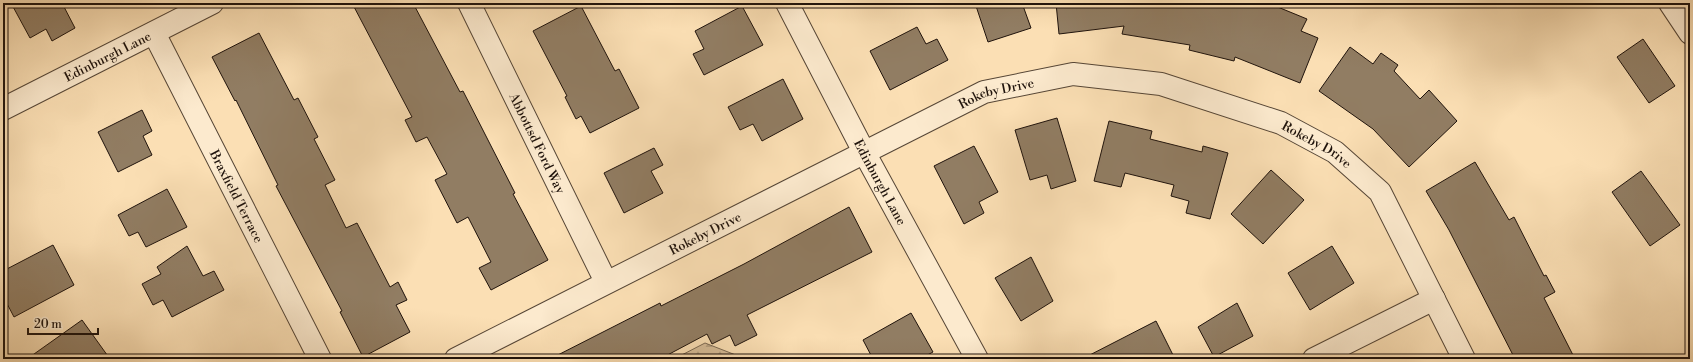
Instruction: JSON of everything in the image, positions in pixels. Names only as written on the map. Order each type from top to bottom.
[{"type":"street","name":"Edinburgh Lane","points":[[3,109],[212,3]]},
{"type":"street","name":"Abbottsd Ford Way","points":[[469,3],[606,282]]},
{"type":"street","name":"Edinburgh Lane","points":[[787,3],[864,152],[978,359]]},
{"type":"street","points":[[1670,3],[1690,33]]},
{"type":"street","name":"Braxfield Terrace","points":[[154,33],[320,359]]},
{"type":"street","name":"Rokeby Drive","points":[[456,359],[984,92],[1073,74],[1161,84],[1281,123],[1335,152],[1380,192],[1464,359]]},
{"type":"street","points":[[1314,359],[1434,299]]},
{"type":"green space","points":[[705,343],[746,359],[674,359]]},
{"type":"building","points":[[11,3],[62,3],[75,28],[52,41],[46,29],[30,38]]},
{"type":"building","points":[[352,3],[413,3],[460,92],[463,91],[515,193],[513,194],[548,260],[491,290],[479,268],[491,262],[468,217],[457,223],[435,180],[447,174],[427,137],[416,142],[405,120],[412,117]]},
{"type":"building","points":[[975,3],[1022,3],[1031,28],[988,42]]},
{"type":"building","points":[[1056,3],[1268,3],[1307,19],[1301,31],[1318,38],[1300,83],[1235,57],[1234,61],[1189,50],[1190,45],[1122,34],[1124,26],[1059,34]]},
{"type":"building","points":[[581,6],[615,71],[619,69],[639,108],[590,133],[581,116],[576,119],[565,97],[567,96],[533,31]]},
{"type":"building","points":[[742,6],[763,45],[704,75],[693,54],[704,49],[695,31]]},
{"type":"building","points":[[917,27],[926,44],[937,39],[948,60],[890,90],[870,51]]},
{"type":"building","points":[[259,33],[294,100],[298,98],[318,137],[314,139],[335,180],[325,185],[346,228],[357,223],[390,287],[398,282],[407,300],[396,305],[410,332],[363,357],[340,312],[342,311],[276,186],[278,185],[236,100],[235,101],[212,57]]},
{"type":"building","points":[[1643,39],[1675,86],[1649,103],[1617,57]]},
{"type":"building","points":[[1350,47],[1373,64],[1381,53],[1398,65],[1394,71],[1420,99],[1429,90],[1457,121],[1409,167],[1373,129],[1319,91]]},
{"type":"building","points":[[783,79],[803,119],[762,141],[753,124],[740,130],[728,107]]},
{"type":"building","points":[[142,110],[152,131],[143,136],[152,155],[118,172],[98,132]]},
{"type":"building","points":[[1057,118],[1076,181],[1051,189],[1047,175],[1030,180],[1015,130]]},
{"type":"building","points":[[1109,121],[1152,131],[1150,139],[1202,152],[1203,146],[1228,153],[1210,219],[1186,213],[1189,201],[1171,196],[1174,185],[1125,173],[1121,187],[1094,181]]},
{"type":"building","points":[[974,146],[998,192],[979,202],[984,213],[964,224],[934,166]]},
{"type":"building","points":[[654,148],[663,165],[651,171],[663,193],[624,213],[604,173]]},
{"type":"building","points":[[1475,162],[1509,220],[1514,217],[1544,276],[1546,275],[1555,292],[1544,298],[1575,359],[1515,359],[1449,230],[1426,191]]},
{"type":"building","points":[[1271,170],[1304,200],[1263,244],[1231,214]]},
{"type":"building","points":[[1641,171],[1680,225],[1650,246],[1612,192]]},
{"type":"building","points":[[167,189],[187,227],[146,247],[138,232],[129,236],[118,215]]},
{"type":"building","points":[[849,207],[872,252],[747,315],[757,335],[735,346],[730,335],[712,344],[707,334],[660,359],[550,359],[660,303],[661,306],[744,264]]},
{"type":"building","points":[[53,245],[74,285],[14,317],[3,296],[3,271]]},
{"type":"building","points":[[187,246],[203,276],[214,271],[224,290],[172,317],[163,300],[153,305],[142,284],[161,274],[157,267]]},
{"type":"building","points":[[1332,246],[1354,283],[1310,310],[1288,273]]},
{"type":"building","points":[[1031,257],[1053,301],[1021,321],[995,278]]},
{"type":"building","points":[[1237,303],[1253,336],[1214,357],[1198,327]]},
{"type":"building","points":[[911,313],[933,352],[920,359],[873,359],[863,340]]},
{"type":"building","points":[[82,320],[110,359],[27,359]]},
{"type":"building","points":[[1156,321],[1175,359],[1082,359]]}]
